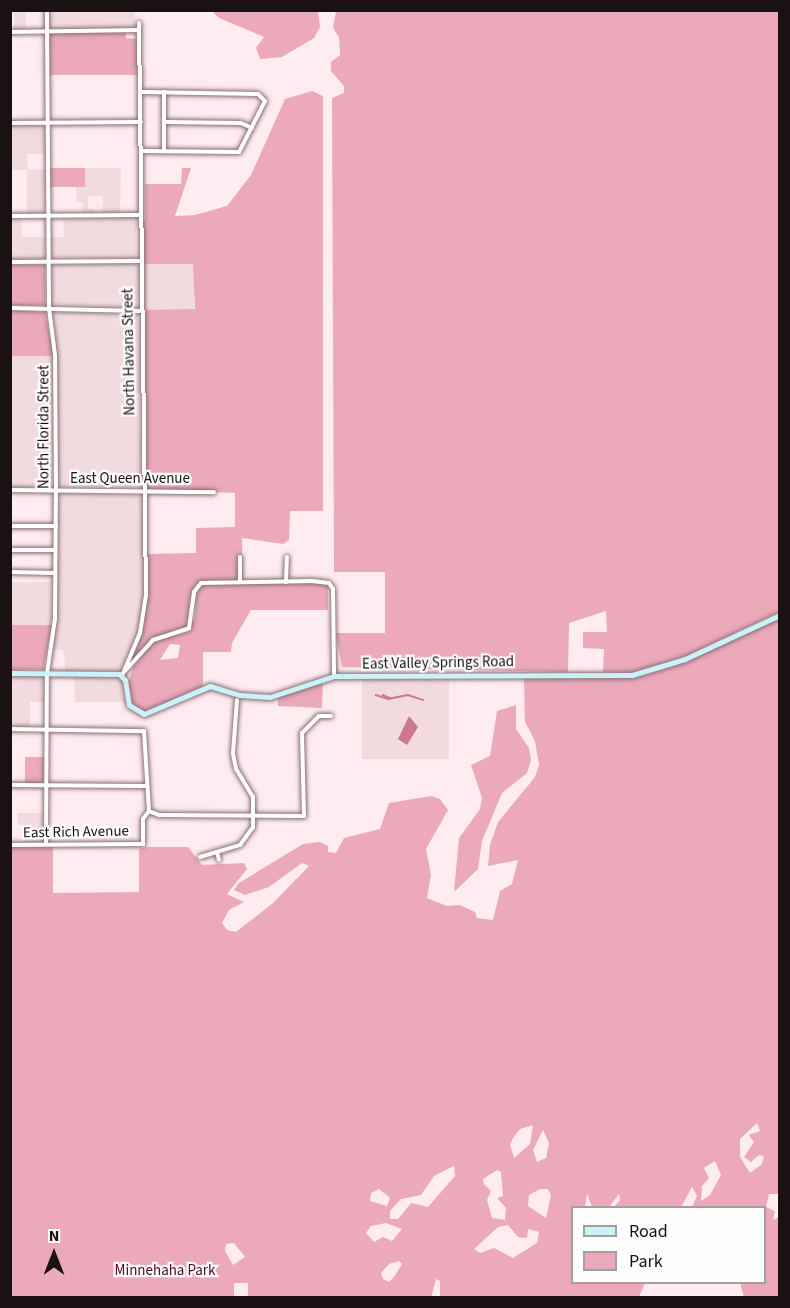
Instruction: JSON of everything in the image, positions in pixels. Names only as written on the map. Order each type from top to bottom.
[{"type":"street","name":"North Florida Street","points":[[46,843],[47,673],[55,620],[56,526],[55,355],[49,308],[47,10]]},
{"type":"street","name":"North Havana Street","points":[[124,673],[145,610],[139,261],[141,92],[139,23]]},
{"type":"street","points":[[10,32],[139,30]]},
{"type":"street","points":[[141,92],[258,94],[264,98],[265,105],[241,150],[141,151]]},
{"type":"street","points":[[164,92],[164,151]]},
{"type":"street","points":[[10,123],[141,122]]},
{"type":"street","points":[[164,122],[241,123],[252,128]]},
{"type":"street","points":[[10,216],[140,215]]},
{"type":"street","points":[[10,262],[139,261]]},
{"type":"street","points":[[10,308],[140,310]]},
{"type":"street","name":"East Queen Avenue","points":[[10,490],[214,492]]},
{"type":"street","points":[[10,526],[56,526]]},
{"type":"street","points":[[10,550],[55,550]]},
{"type":"street","points":[[240,557],[240,582]]},
{"type":"street","points":[[286,582],[287,557]]},
{"type":"street","points":[[10,572],[55,573]]},
{"type":"street","points":[[10,673],[124,673],[153,640],[189,628],[198,586],[210,581],[331,584],[335,622],[333,676]]},
{"type":"street","name":"East Valley Springs Road","points":[[124,673],[129,705],[141,714],[210,686],[240,695],[270,697],[333,676],[632,675],[685,659],[780,615]]},
{"type":"street","points":[[200,857],[246,842],[254,815],[253,797],[234,761],[237,700]]},
{"type":"street","points":[[10,729],[144,731],[148,811],[159,815],[304,816],[302,733],[319,717],[331,716]]},
{"type":"street","points":[[10,785],[145,786]]},
{"type":"street","name":"East Rich Avenue","points":[[10,845],[143,844],[143,819],[148,811]]},
{"type":"street","points":[[217,852],[219,860]]},
{"type":"shaded area","points":[[10,11],[26,11],[26,29],[14,29],[14,13]]},
{"type":"shaded area","points":[[49,11],[135,11],[135,29],[49,29]]},
{"type":"shaded area","points":[[10,124],[45,126],[46,154],[27,154],[28,170],[46,169],[44,214],[27,214],[27,170],[11,170]]},
{"type":"shaded area","points":[[85,168],[121,168],[120,213],[103,213],[103,196],[88,196],[88,209],[94,209],[94,213],[83,213],[82,202],[77,202],[76,187],[85,187]]},
{"type":"shaded area","points":[[136,217],[136,258],[51,257],[50,237],[64,237],[63,218]]},
{"type":"shaded area","points":[[10,218],[21,218],[22,237],[46,237],[45,259],[11,260]]},
{"type":"shaded area","points":[[133,263],[138,267],[137,307],[52,304],[52,265]]},
{"type":"shaded area","points":[[144,264],[194,264],[194,310],[144,310]]},
{"type":"shaded area","points":[[53,312],[138,315],[140,488],[58,486],[57,355]]},
{"type":"shaded area","points":[[11,356],[54,356],[52,483],[49,488],[11,488]]},
{"type":"shaded area","points":[[61,493],[141,496],[144,606],[141,625],[120,671],[66,671],[63,650],[50,649],[55,630],[58,496]]},
{"type":"shaded area","points":[[11,582],[51,582],[51,625],[11,625]]},
{"type":"shaded area","points":[[11,675],[44,675],[44,702],[30,702],[30,727],[11,727]]},
{"type":"shaded area","points":[[74,675],[115,675],[122,678],[125,702],[75,702]]},
{"type":"shaded area","points":[[362,676],[449,676],[449,759],[362,759]]},
{"type":"shaded area","points":[[409,716],[418,727],[407,745],[398,739]]},
{"type":"shaded area","points":[[17,813],[44,813],[44,842],[25,842],[25,825],[18,824]]},
{"type":"green space","points":[[212,11],[318,11],[320,27],[314,38],[282,57],[260,59],[256,48],[264,37],[219,18]]},
{"type":"green space","points":[[336,11],[779,11],[779,612],[688,655],[632,673],[603,672],[604,649],[583,648],[583,632],[607,632],[606,611],[569,623],[568,672],[342,667],[336,633],[385,633],[385,572],[334,572],[332,98],[344,93],[344,86],[331,71],[331,62],[340,55],[339,37],[333,28]]},
{"type":"green space","points":[[126,32],[126,38],[137,39],[137,75],[49,75],[48,33]]},
{"type":"green space","points":[[312,91],[323,96],[323,511],[290,511],[289,540],[283,544],[242,538],[243,581],[210,580],[197,584],[191,595],[189,626],[152,639],[127,667],[143,627],[147,554],[196,553],[196,528],[235,527],[235,493],[146,489],[144,310],[195,309],[193,264],[144,264],[141,223],[145,220],[145,184],[181,184],[182,168],[191,168],[175,216],[195,215],[227,206],[251,175],[285,99]]},
{"type":"green space","points":[[50,168],[85,168],[85,187],[50,187]]},
{"type":"green space","points":[[11,265],[45,265],[45,305],[11,305]]},
{"type":"green space","points":[[11,310],[45,312],[54,356],[11,356]]},
{"type":"green space","points":[[206,583],[328,584],[328,610],[251,610],[232,643],[231,652],[203,652],[203,686],[143,713],[133,708],[127,690],[134,662],[151,642],[188,632],[195,618],[197,589]],"holes":[[[170,644],[180,645],[178,658],[160,660]]]},
{"type":"green space","name":"Minnehaha Park","points":[[779,617],[780,1194],[769,1194],[766,1207],[692,1206],[697,1196],[692,1187],[682,1206],[615,1206],[620,1200],[619,1194],[610,1206],[592,1206],[587,1193],[585,1206],[571,1206],[571,1284],[645,1284],[639,1297],[440,1297],[440,1281],[436,1279],[431,1298],[248,1297],[248,1283],[234,1283],[234,1297],[11,1298],[11,847],[53,845],[53,893],[139,892],[139,849],[146,847],[188,847],[202,865],[244,863],[247,869],[227,894],[244,902],[229,910],[222,923],[227,930],[236,932],[273,903],[309,866],[302,863],[269,887],[245,895],[234,890],[239,883],[303,844],[320,842],[328,846],[328,852],[336,853],[344,838],[380,829],[389,803],[431,796],[440,799],[448,810],[426,849],[431,875],[427,898],[447,906],[460,905],[475,912],[477,918],[493,920],[500,891],[512,884],[518,860],[488,866],[490,845],[498,822],[535,777],[539,765],[535,741],[525,722],[524,677],[641,676],[672,667]],"holes":[[[757,1123],[760,1131],[749,1135],[754,1142],[744,1157],[751,1162],[759,1155],[764,1156],[762,1164],[750,1173],[740,1157],[740,1139]],[[533,1125],[530,1144],[514,1158],[510,1145],[520,1129]],[[543,1130],[549,1143],[546,1158],[537,1162],[533,1150]],[[715,1161],[721,1175],[710,1195],[701,1201],[702,1186],[709,1178],[704,1168]],[[454,1166],[455,1176],[428,1207],[411,1203],[398,1219],[390,1219],[390,1211],[401,1199],[421,1195],[434,1176]],[[497,1170],[501,1172],[503,1196],[497,1198],[506,1208],[505,1220],[492,1218],[487,1200],[491,1191],[484,1184],[483,1179]],[[379,1189],[390,1198],[387,1206],[370,1201],[371,1193]],[[540,1189],[548,1189],[551,1195],[546,1218],[528,1206],[529,1195]],[[386,1223],[402,1229],[392,1241],[383,1237],[374,1242],[366,1233],[371,1226]],[[508,1225],[518,1237],[527,1238],[528,1229],[539,1232],[537,1243],[513,1258],[494,1248],[480,1253],[474,1249],[498,1227]],[[234,1243],[245,1257],[233,1265],[225,1251],[226,1244]],[[399,1261],[402,1264],[389,1282],[383,1279],[381,1273],[389,1264]]]},
{"type":"green space","points":[[11,625],[52,625],[43,669],[11,670]]},
{"type":"green space","points":[[323,680],[322,708],[278,706],[278,697]]},
{"type":"green space","points":[[516,705],[516,729],[529,748],[531,760],[527,773],[502,793],[482,841],[478,869],[454,892],[459,838],[480,809],[482,798],[471,765],[490,756],[497,711]]},
{"type":"green space","points":[[25,757],[44,757],[44,783],[25,783]]},
{"type":"green space","points":[[766,1207],[775,1211],[773,1220],[779,1217],[779,1297],[744,1297],[740,1284],[766,1284]]},
{"type":"waterway","points":[[376,695],[388,699],[408,695],[423,700]]},
{"type":"waterway","points":[[383,695],[390,698]]}]
